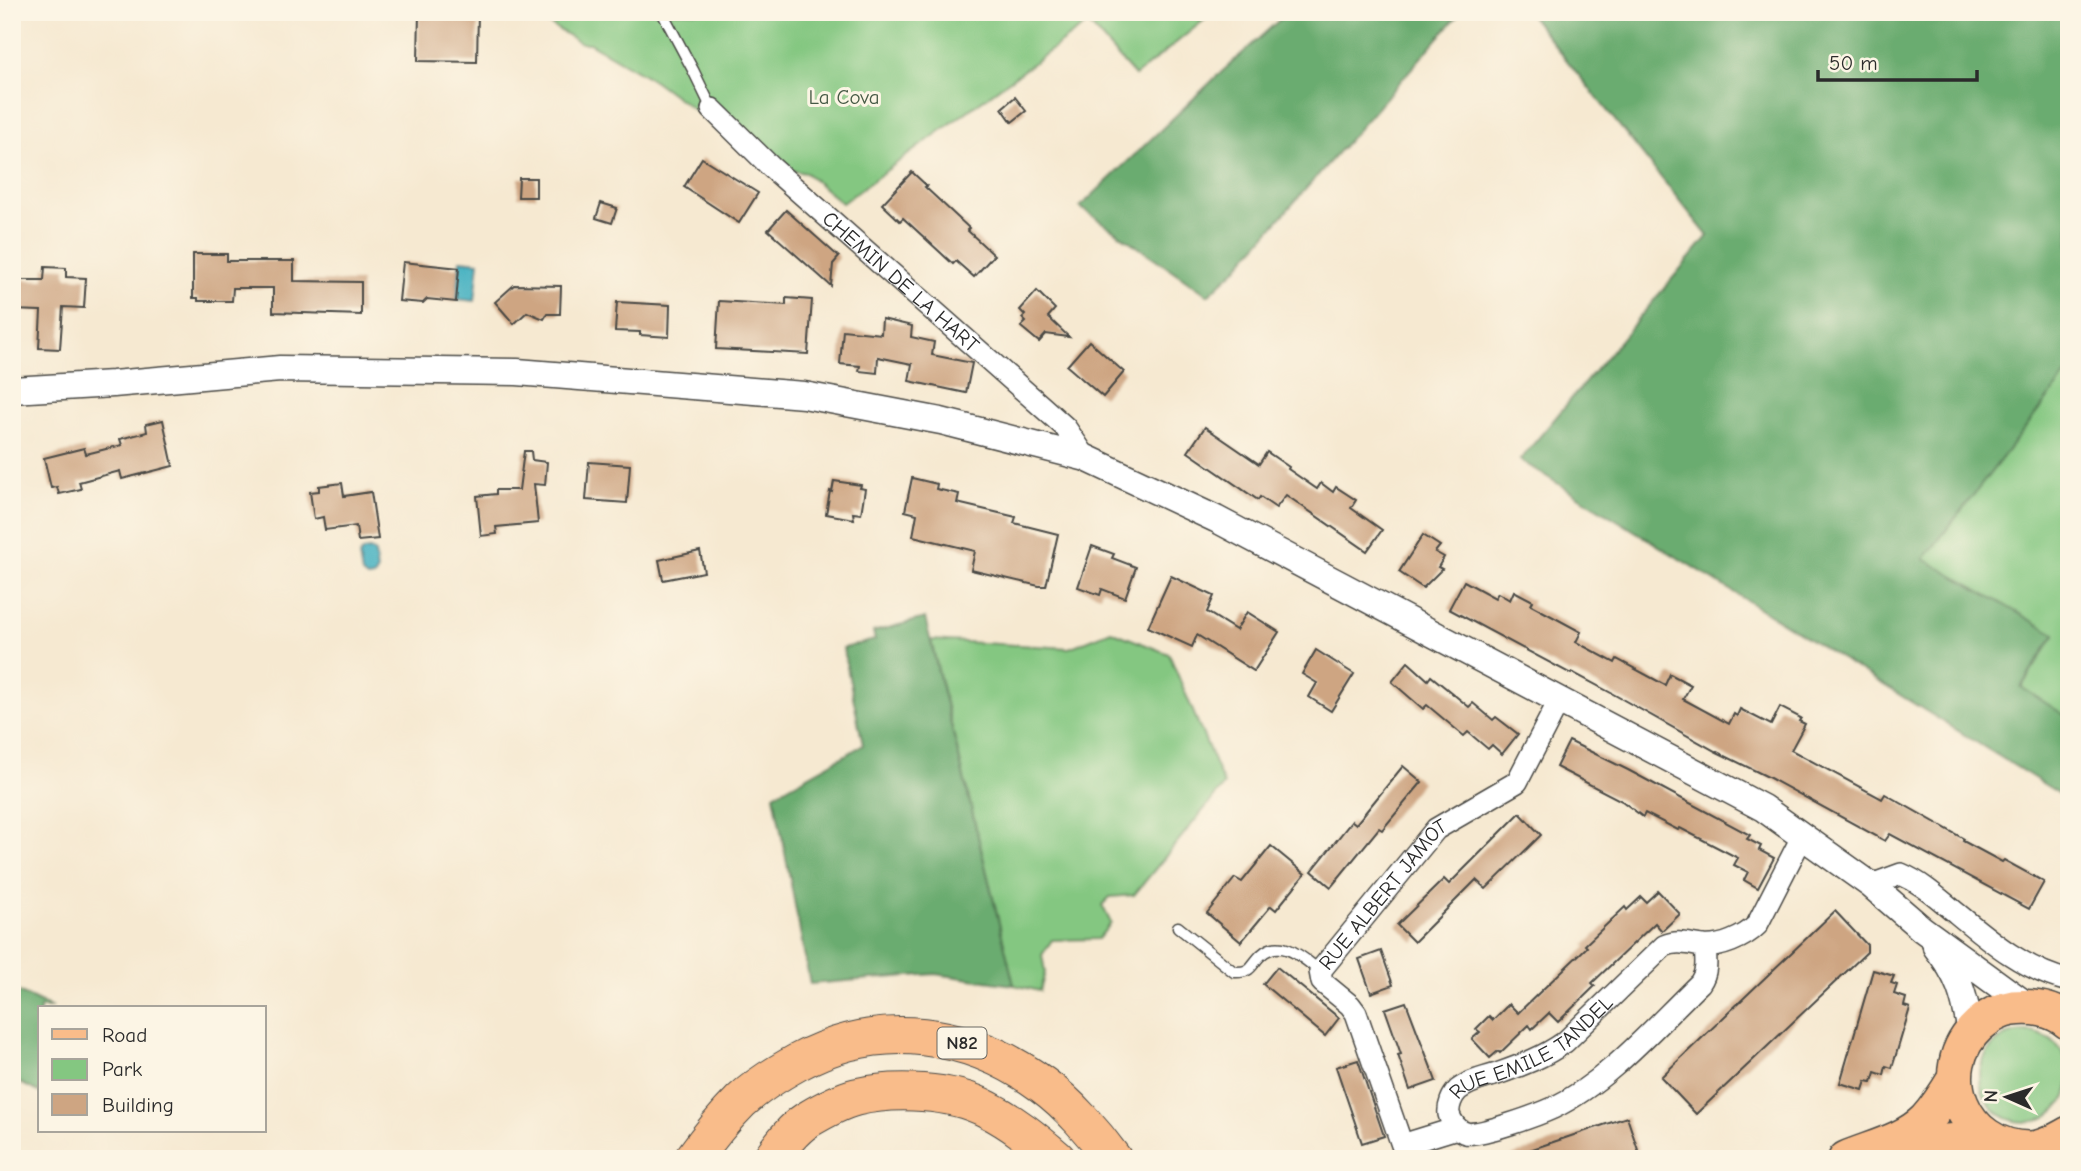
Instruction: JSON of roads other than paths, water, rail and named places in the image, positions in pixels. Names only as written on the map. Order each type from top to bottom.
[{"type":"highway","name":"N82","points":[[693,1159],[714,1130],[743,1099],[778,1073],[814,1053],[838,1045],[866,1038],[898,1035],[960,1042],[1019,1069],[1045,1086],[1077,1117],[1112,1159]]},
{"type":"highway","points":[[771,1159],[805,1121],[854,1097],[885,1092],[922,1092],[985,1107],[1016,1125],[1057,1159]]},
{"type":"main road","points":[[2010,1150],[1976,1128],[1965,1114],[1955,1079],[1962,1046],[1971,1032],[1987,1018],[2007,1009],[2029,1007],[2048,1010],[2068,1020]]},
{"type":"main road","points":[[1846,1159],[1904,1136],[1924,1122],[1955,1079]]},
{"type":"main road","points":[[1908,1159],[1947,1142],[2010,1150],[2056,1142],[2069,1134]]},
{"type":"street","name":"CHEMIN DE LA HART","points":[[712,109],[771,167],[1065,427],[1086,458]]},
{"type":"street","points":[[12,390],[280,369],[517,372],[804,395],[941,421],[1086,458],[1216,519],[1763,808],[1871,885],[1922,929],[2029,1007]]},
{"type":"street","name":"RUE ALBERT JAMOT","points":[[1457,1128],[1402,1145],[1356,1013],[1322,982],[1320,971],[1436,829],[1517,782],[1560,699]]},
{"type":"street","name":"RUE EMILE TANDEL","points":[[1705,946],[1706,967],[1700,983],[1600,1079],[1574,1098],[1531,1117],[1481,1132],[1467,1134],[1457,1128],[1450,1116],[1450,1104],[1455,1092],[1467,1084],[1549,1054],[1565,1042],[1664,946],[1682,942],[1705,946],[1748,935],[1757,925],[1803,835]]},
{"type":"street","points":[[1871,885],[1901,874],[1918,881],[2014,957],[2036,969],[2069,981]]},
{"type":"street","points":[[1922,929],[1952,967],[1962,989],[1971,1032]]},
{"type":"lane","points":[[662,12],[712,109]]},
{"type":"lane","points":[[1178,927],[1234,972],[1245,973],[1269,949],[1282,947],[1295,952],[1320,971]]},
{"type":"water","points":[[460,260],[479,262],[475,301],[456,299]]},
{"type":"water","points":[[370,550],[375,553],[377,572],[374,577],[367,578],[362,574],[359,556],[363,551]]},
{"type":"park label","name":"La Cova","points":[[844,97]]}]
